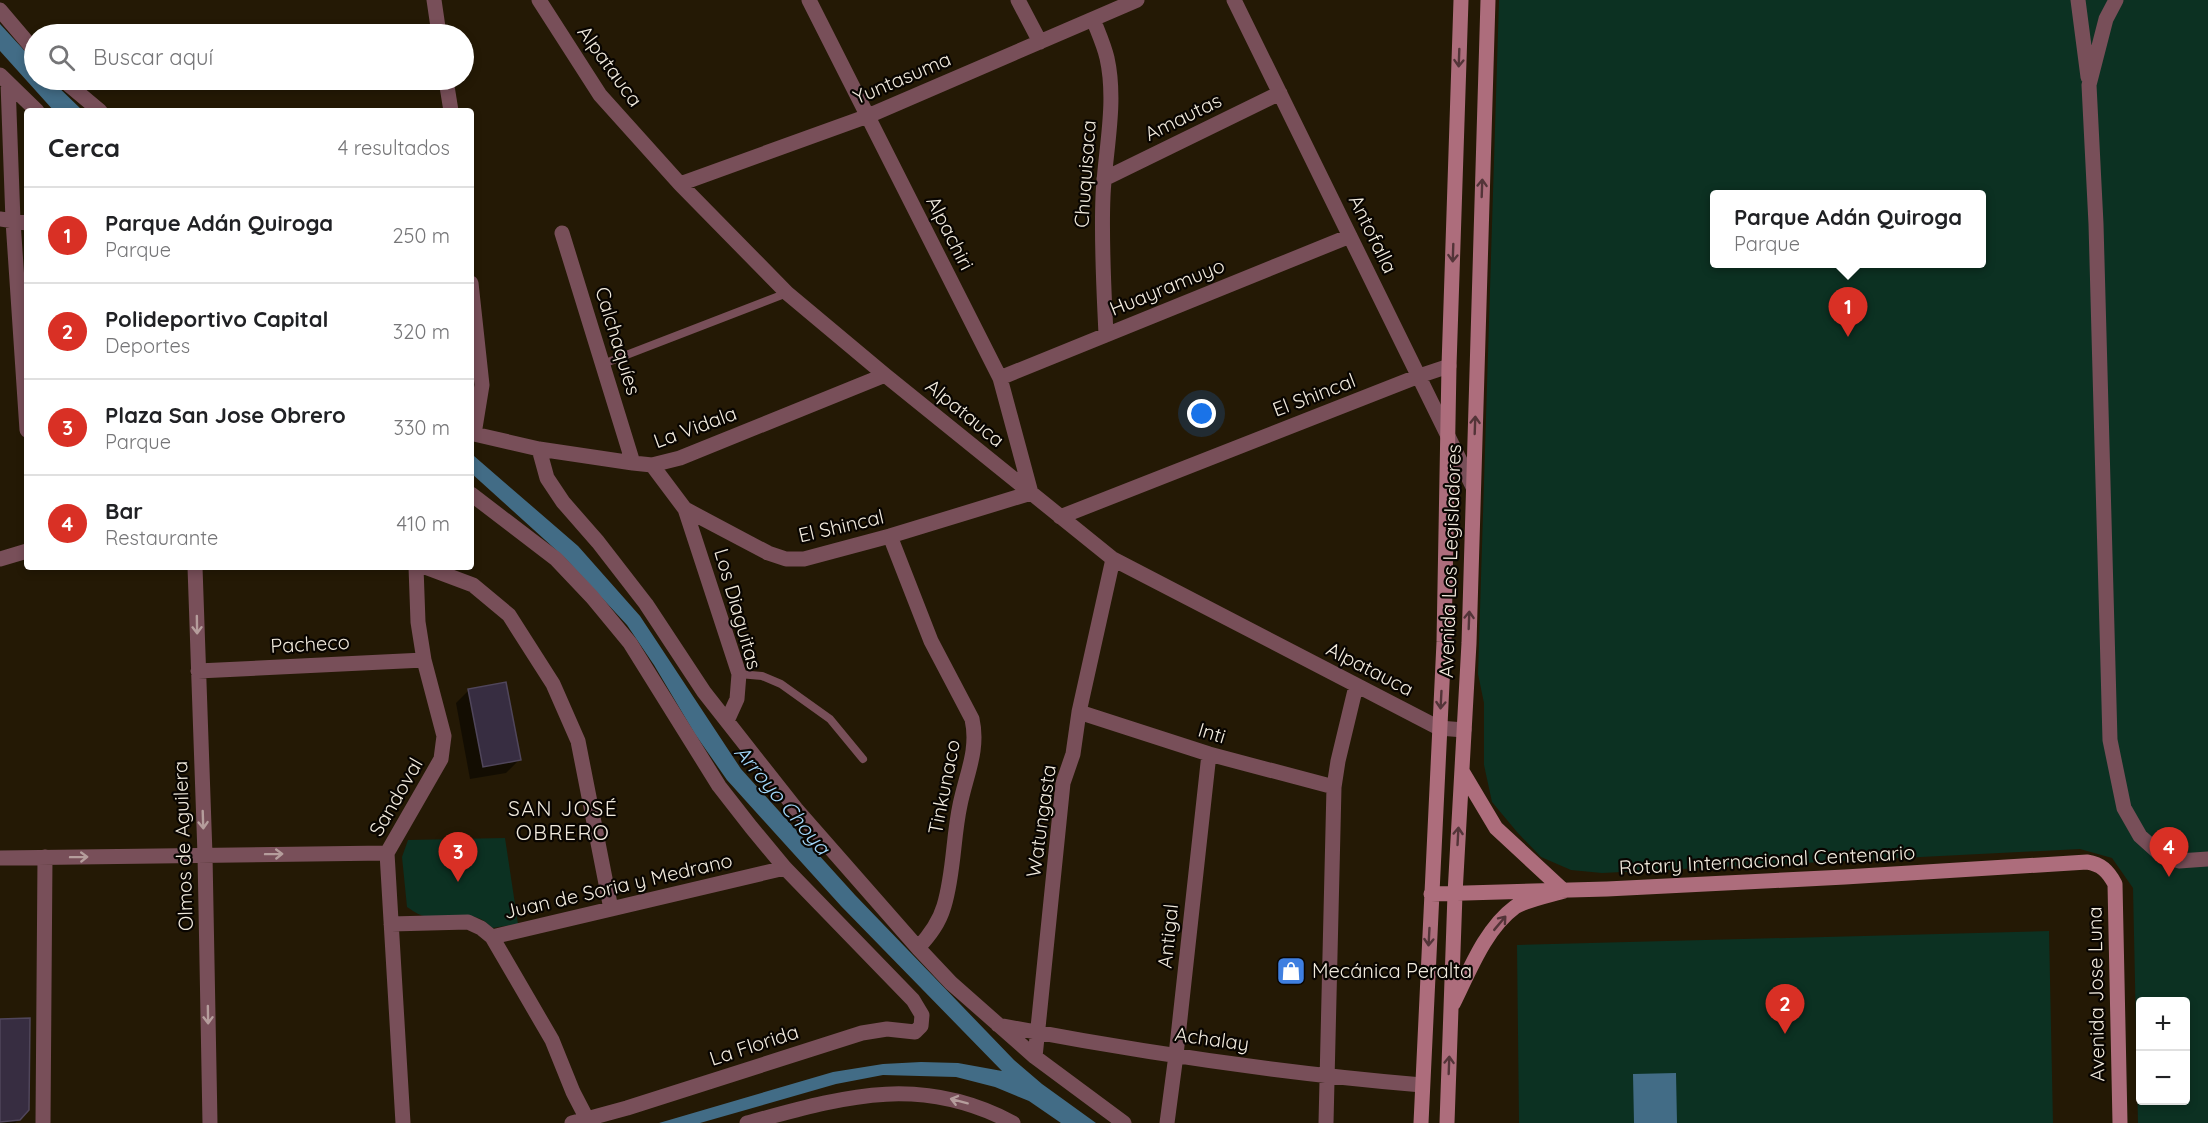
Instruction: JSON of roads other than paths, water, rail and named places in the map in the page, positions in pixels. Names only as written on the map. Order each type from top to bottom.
[{"type":"main road","name":"Avenida Los Legisladores","points":[[1421,1123],[1444,642],[1449,366],[1461,0]]},
{"type":"main road","name":"Avenida Los Legisladores","points":[[1447,1123],[1455,894],[1469,643],[1488,0]]},
{"type":"main road","points":[[1450,1010],[1480,950],[1501,920],[1517,906],[1563,891],[1496,828],[1462,771]]},
{"type":"main road","name":"Rotary Internacional Centenario","points":[[1431,894],[1563,891],[1845,878],[2087,862],[2096,863],[2104,868]]},
{"type":"main road","name":"Avenida Jose Luna","points":[[2104,868],[2115,884],[2120,1123]]},
{"type":"street","points":[[434,0],[438,24]]},
{"type":"street","name":"Alpatauca","points":[[539,0],[600,95],[680,184],[787,293],[1113,559],[1356,687],[1439,728],[1464,730]]},
{"type":"street","name":"Alpachiri","points":[[809,0],[1000,378],[1031,493]]},
{"type":"street","points":[[1018,0],[1040,42]]},
{"type":"street","name":"Yuntasuma","points":[[680,184],[868,116],[1137,0]]},
{"type":"street","name":"Antofalla","points":[[1234,0],[1473,487]]},
{"type":"street","points":[[2078,0],[2089,85],[2096,224],[2110,740],[2124,808],[2140,836],[2160,854],[2178,861],[2208,859]]},
{"type":"street","points":[[2089,85],[2106,19],[2116,0]]},
{"type":"street","points":[[0,10],[24,38]]},
{"type":"street","name":"Chuquisaca","points":[[1093,19],[1107,58],[1111,88],[1102,239],[1106,335]]},
{"type":"street","points":[[4,79],[34,108]]},
{"type":"street","points":[[4,79],[24,382]]},
{"type":"street","points":[[75,90],[96,108]]},
{"type":"street","points":[[448,90],[451,108]]},
{"type":"street","name":"Amautas","points":[[1104,179],[1280,93]]},
{"type":"street","name":"Calchaquíes","points":[[562,233],[633,463]]},
{"type":"street","name":"Huayramuyo","points":[[1000,378],[1350,236]]},
{"type":"street","points":[[474,311],[482,385],[474,424]]},
{"type":"street","name":"El Shincal","points":[[1060,517],[1449,366]]},
{"type":"street","name":"La Vidala","points":[[474,434],[539,449],[652,465],[680,458],[885,375]]},
{"type":"street","points":[[539,449],[547,478],[563,502],[598,542],[646,604],[704,692],[796,808],[951,983],[1035,1057],[1124,1123]]},
{"type":"street","name":"El Shincal","points":[[652,465],[685,509],[768,553],[786,559],[804,559],[890,536],[1031,493]]},
{"type":"street","points":[[474,496],[556,560],[592,597],[630,643],[719,786],[785,868]]},
{"type":"street","name":"Los Diaguitas","points":[[685,509],[739,674],[737,699],[727,721]]},
{"type":"street","name":"Tinkunaco","points":[[890,536],[931,641],[972,719],[976,733],[974,754],[960,804],[945,904],[935,928],[918,948]]},
{"type":"street","points":[[0,559],[24,552]]},
{"type":"street","name":"Watungasta","points":[[1035,1057],[1063,783],[1073,754],[1079,712],[1113,559]]},
{"type":"street","name":"Olmos de Aguilera","points":[[195,570],[205,855],[210,1123]]},
{"type":"street","name":"Sandoval","points":[[403,1123],[387,853],[441,759],[444,736],[424,660],[418,622],[416,570]]},
{"type":"street","points":[[433,570],[473,585],[509,615],[553,684],[578,741],[611,909]]},
{"type":"street","name":"Pacheco","points":[[198,671],[424,660]]},
{"type":"street","points":[[1326,1123],[1334,787],[1356,687]]},
{"type":"street","name":"Inti","points":[[1079,712],[1209,754],[1334,787]]},
{"type":"street","name":"Antigal","points":[[1167,1123],[1209,754]]},
{"type":"street","points":[[0,858],[387,853]]},
{"type":"street","points":[[43,1123],[45,857]]},
{"type":"street","name":"Juan de Soria y Medrano","points":[[391,924],[468,922],[481,928],[492,937],[785,868]]},
{"type":"street","name":"La Florida","points":[[572,1123],[862,1033],[886,1029],[915,1032],[921,1026],[922,1015],[913,1000],[785,868]]},
{"type":"street","points":[[492,937],[552,1040],[573,1092],[587,1119]]},
{"type":"street","name":"Achalay","points":[[997,1024],[1176,1055],[1327,1077],[1422,1085]]},
{"type":"street","points":[[747,1123],[856,1096],[897,1092],[934,1095],[966,1103],[1013,1123]]},
{"type":"lane","points":[[603,363],[787,293]]},
{"type":"lane","points":[[739,674],[762,676],[781,684],[830,719],[863,759]]},
{"type":"water","points":[[0,24],[24,50],[24,78],[0,51]]},
{"type":"water","points":[[35,90],[61,90],[80,108],[51,108]]},
{"type":"water","points":[[474,456],[578,546],[640,616],[741,769],[855,895],[1014,1060],[1042,1084],[1096,1123],[1061,1123],[1029,1101],[995,1087],[956,1077],[883,1075],[836,1084],[700,1123],[659,1123],[833,1072],[883,1064],[958,1063],[1002,1071],[841,906],[727,780],[695,734],[627,625],[565,558],[474,476]]},
{"type":"water","points":[[1676,1073],[1677,1123],[1634,1123],[1633,1074]]},
{"type":"place","name":"Parque Adán Quiroga","points":[[1848,337]]},
{"type":"place","name":"Bar","points":[[2169,877]]},
{"type":"place","name":"Plaza San Jose Obrero","points":[[458,882]]},
{"type":"place","name":"Mecánica Peralta","points":[[1291,971]]},
{"type":"place","name":"Polideportivo Capital","points":[[1785,1034]]},
{"type":"district","name":"SAN JOSÉ OBRERO","points":[[563,821]]},
{"type":"water label","name":"Arroyo Choya","points":[[782,800]]}]
